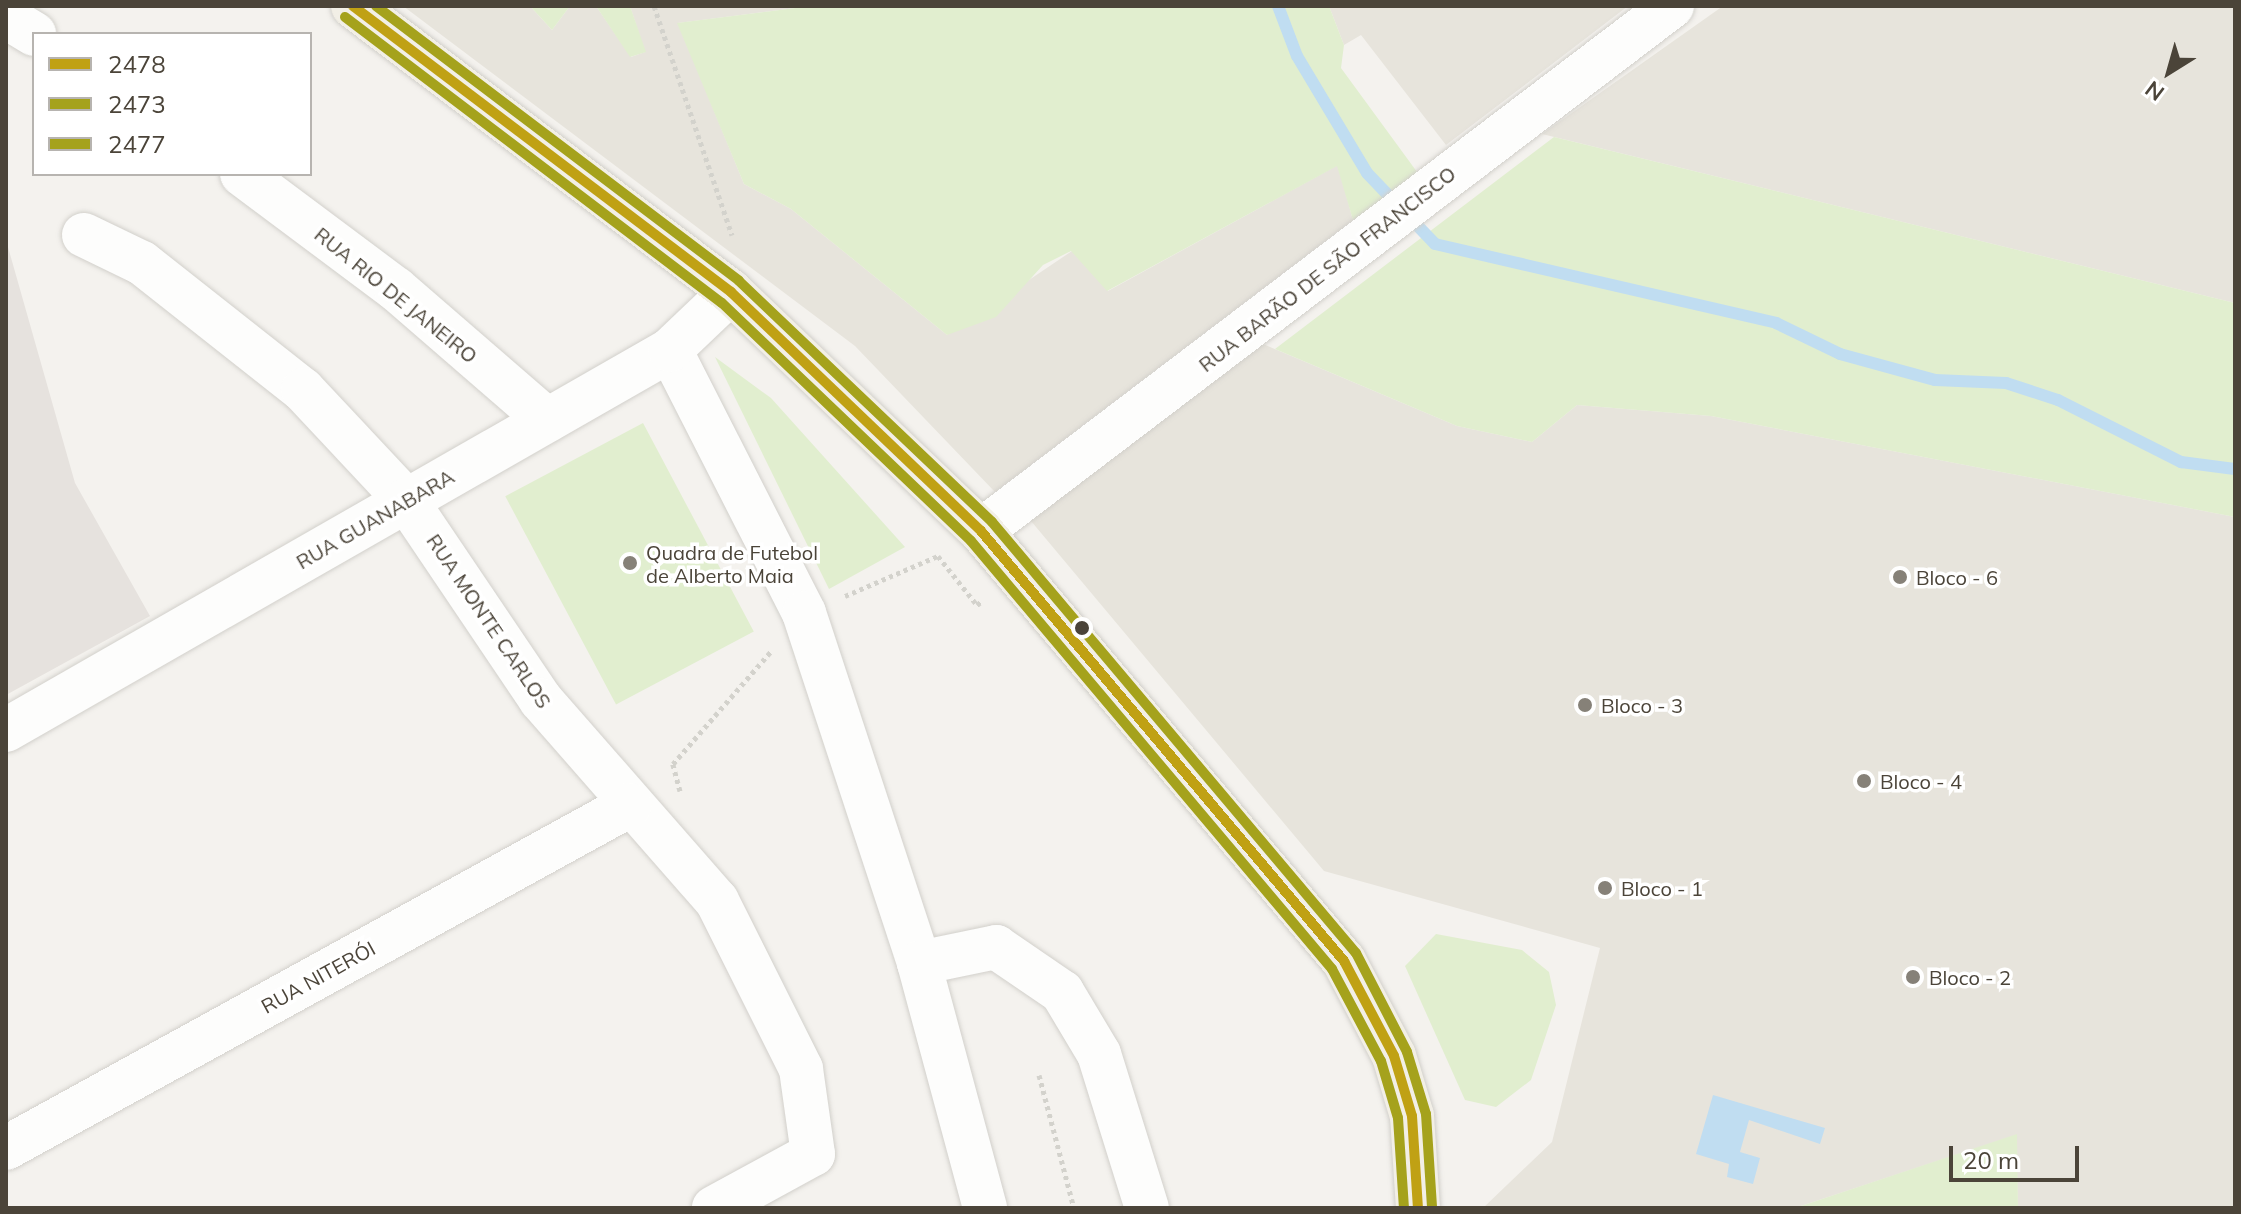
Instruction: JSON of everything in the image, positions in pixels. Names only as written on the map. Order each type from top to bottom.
[{"type":"main road","points":[[353,6],[731,292],[981,531],[1344,961],[1394,1056],[1412,1116],[1418,1208]]},
{"type":"street","name":"RUA BARÃO DE SÃO FRANCISCO","points":[[981,531],[1381,232],[1434,187],[1672,6]]},
{"type":"street","points":[[6,17],[32,33]]},
{"type":"street","name":"RUA RIO DE JANEIRO","points":[[245,176],[396,289],[547,420]]},
{"type":"street","name":"RUA MONTE CARLOS","points":[[84,235],[142,263],[236,331],[406,500],[541,700],[717,901],[764,989],[801,1069],[813,1154],[714,1208]]},
{"type":"street","name":"RUA GUANABARA","points":[[6,730],[670,350],[731,292]]},
{"type":"street","points":[[670,350],[804,613],[919,963],[985,1208]]},
{"type":"street","name":"RUA NITERÓI","points":[[6,1148],[630,805]]},
{"type":"street","points":[[919,963],[996,947],[1062,992],[1099,1054],[1147,1208]]},
{"type":"path","points":[[656,8],[734,244]]},
{"type":"path","points":[[685,807],[673,764],[804,613],[938,556],[977,605],[1017,573]]},
{"type":"path","points":[[1039,1075],[1074,1208]]},
{"type":"shaded area","points":[[403,6],[530,6],[552,30],[570,6],[596,6],[631,57],[645,52],[630,6],[811,6],[678,23],[744,184],[791,209],[947,335],[1072,251],[1108,291],[1338,165],[1353,220],[995,492],[855,346]]},
{"type":"shaded area","points":[[1329,6],[1628,6],[1446,145],[1361,35],[1344,45]]},
{"type":"shaded area","points":[[1723,6],[2235,6],[2235,303],[1542,134]]},
{"type":"shaded area","points":[[6,240],[75,483],[150,616],[6,695]]},
{"type":"shaded area","points":[[1256,341],[1457,426],[1532,442],[1577,405],[1711,416],[2235,517],[2235,1208],[2018,1208],[2016,1135],[1795,1208],[1483,1208],[1552,1142],[1600,948],[1324,871],[1031,521]]},
{"type":"green space","points":[[530,6],[570,6],[552,30]]},
{"type":"green space","points":[[596,6],[630,6],[646,52],[630,57]]},
{"type":"green space","points":[[811,6],[1329,6],[1344,45],[1341,68],[1420,176],[1353,220],[1337,166],[1107,291],[1071,251],[1043,265],[996,317],[947,335],[791,209],[744,184],[677,23]]},
{"type":"green space","points":[[1554,137],[2235,303],[2235,517],[1711,416],[1577,405],[1532,442],[1457,426],[1275,349]]},
{"type":"green space","points":[[715,357],[771,398],[905,547],[829,589]]},
{"type":"green space","name":"Quadra de Futebol de Alberto Maia","points":[[643,423],[754,631],[616,705],[505,496]]},
{"type":"green space","points":[[1436,934],[1522,950],[1549,972],[1556,1005],[1531,1080],[1496,1107],[1465,1100],[1405,966]]},
{"type":"green space","points":[[2017,1134],[2018,1208],[1795,1208]]},
{"type":"water","points":[[1713,1095],[1825,1128],[1820,1144],[1749,1120],[1740,1152],[1760,1158],[1753,1184],[1727,1177],[1729,1164],[1696,1154]]},
{"type":"waterway","points":[[1278,6],[1297,56],[1367,173],[1435,244],[1776,323],[1840,354],[1935,380],[2006,383],[2058,400],[2181,462],[2235,469]]},
{"type":"transit line","name":"2478","points":[[353,6],[731,292],[981,531],[1344,961],[1394,1056],[1412,1116],[1418,1208]]},
{"type":"transit line","name":"2477","points":[[376,6],[739,281],[992,522],[1356,953],[1407,1052],[1426,1114],[1432,1207]]},
{"type":"transit line","name":"2473","points":[[345,17],[722,303],[971,541],[1332,969],[1381,1061],[1398,1118],[1404,1208]]},
{"type":"place","name":"Quadra de Futebol de Alberto Maia","points":[[630,563]]},
{"type":"place","name":"Bloco - 6","points":[[1900,577]]},
{"type":"place","name":"Bloco - 3","points":[[1585,705]]},
{"type":"place","name":"Bloco - 4","points":[[1864,781]]},
{"type":"place","name":"Bloco - 1","points":[[1605,888]]},
{"type":"place","name":"Bloco - 2","points":[[1913,977]]}]
